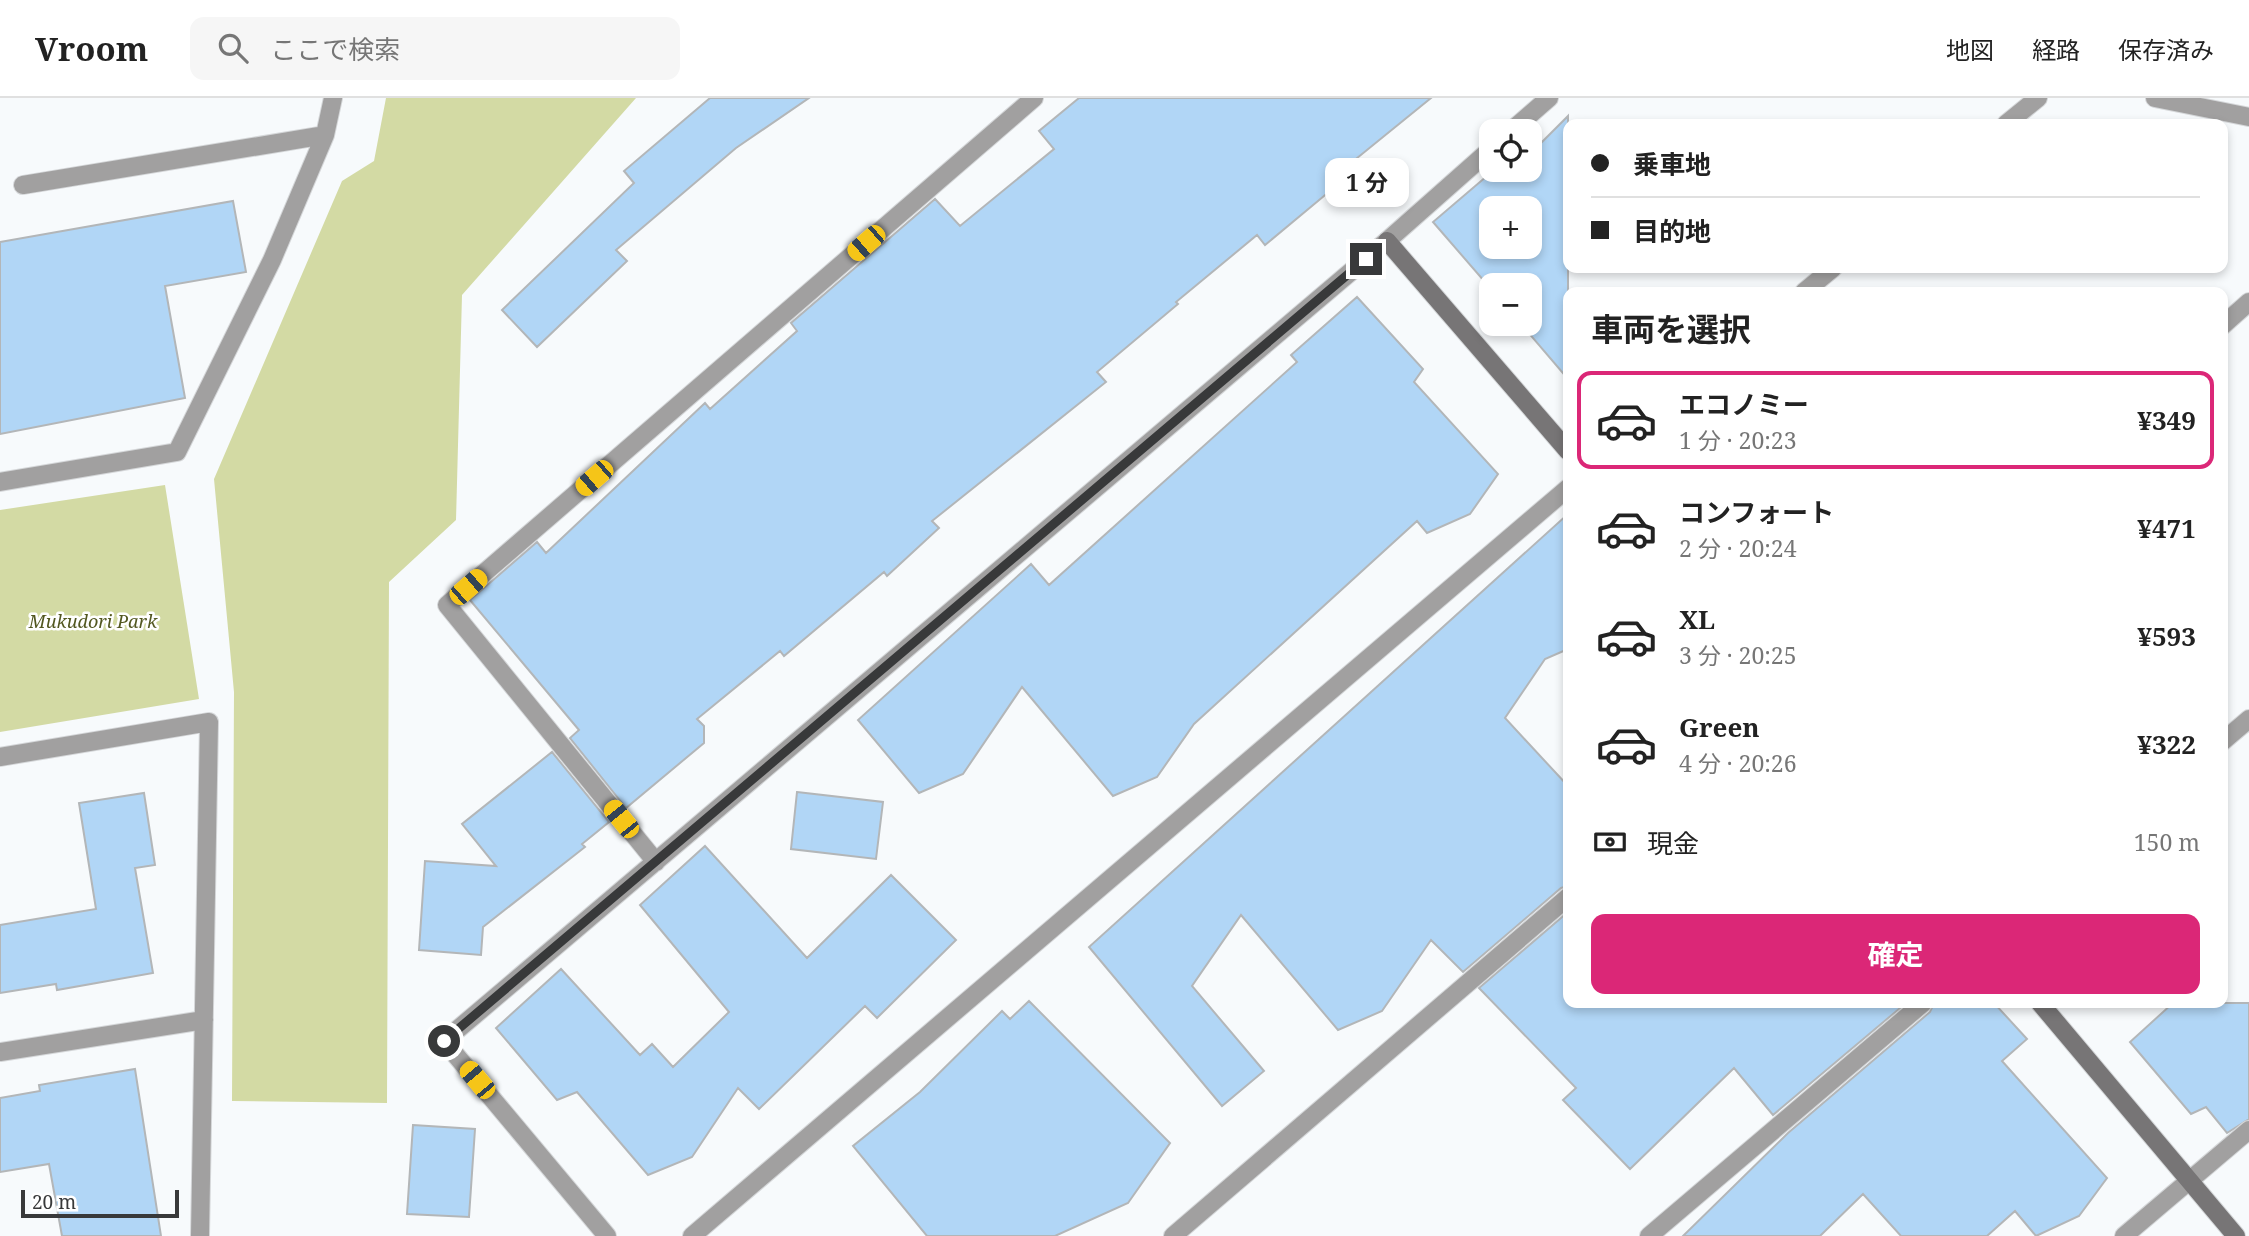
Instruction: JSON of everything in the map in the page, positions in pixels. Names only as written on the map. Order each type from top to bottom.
[{"type":"street","points":[[0,482],[177,452],[272,260],[325,135],[332,98]]},
{"type":"street","points":[[656,862],[447,605],[1034,98]]},
{"type":"street","points":[[1525,119],[1549,98]]},
{"type":"street","points":[[2012,119],[2038,98]]},
{"type":"street","points":[[2155,98],[2249,117]]},
{"type":"street","points":[[23,185],[325,135]]},
{"type":"street","points":[[607,1236],[444,1041],[1387,241],[1479,160]]},
{"type":"street","points":[[1387,241],[1563,444]]},
{"type":"street","points":[[1810,287],[1827,273]]},
{"type":"street","points":[[2228,321],[2249,302]]},
{"type":"street","points":[[692,1236],[1563,492]]},
{"type":"street","points":[[2228,738],[2249,719]]},
{"type":"street","points":[[0,757],[209,722],[200,1236]]},
{"type":"street","points":[[1173,1236],[1563,901]]},
{"type":"street","points":[[1649,1236],[1917,1008]]},
{"type":"street","points":[[2044,1008],[2236,1236]]},
{"type":"street","points":[[0,1052],[204,1020]]},
{"type":"street","points":[[2124,1236],[2249,1130]]},
{"type":"green space","points":[[386,98],[636,98],[462,295],[456,520],[389,582],[387,1103],[232,1101],[234,692],[214,479],[342,181],[374,161]]},
{"type":"green space","name":"Mukudori Park","points":[[165,485],[199,699],[0,732],[0,510]]},
{"type":"building","points":[[710,98],[809,98],[736,148],[616,250],[627,261],[537,347],[502,310],[634,183],[624,171]]},
{"type":"building","points":[[1079,98],[1431,98],[1330,180],[1336,186],[1265,245],[1257,235],[1176,302],[1178,304],[1097,372],[1106,382],[932,521],[939,528],[887,576],[884,572],[784,656],[780,651],[697,719],[704,726],[704,743],[626,808],[570,738],[579,730],[470,600],[537,542],[546,553],[705,403],[710,409],[797,331],[791,323],[935,199],[960,226],[1054,149],[1039,131]]},
{"type":"building","points":[[1563,121],[1563,273],[1568,273],[1568,287],[1563,287],[1563,373],[1531,336],[1542,336],[1542,273],[1479,273],[1479,275],[1433,222],[1480,182],[1542,182],[1542,142]]},
{"type":"building","points":[[233,201],[246,272],[165,286],[185,398],[0,434],[0,242]]},
{"type":"building","points":[[1357,297],[1423,369],[1414,382],[1498,474],[1470,514],[1427,533],[1417,521],[1194,724],[1157,777],[1113,796],[1022,687],[963,774],[919,793],[858,720],[1031,564],[1049,585],[1297,362],[1291,355]]},
{"type":"building","points":[[1563,519],[1563,651],[1545,659],[1505,718],[1563,781],[1563,887],[1463,972],[1431,940],[1382,1011],[1338,1030],[1241,915],[1192,986],[1264,1071],[1222,1106],[1089,947]]},
{"type":"building","points":[[552,752],[609,822],[582,844],[585,847],[483,927],[481,955],[419,950],[425,861],[496,866],[462,824]]},
{"type":"building","points":[[797,792],[883,802],[876,859],[791,849]]},
{"type":"building","points":[[144,793],[155,865],[135,868],[153,973],[57,990],[56,984],[0,993],[0,925],[96,909],[79,803]]},
{"type":"building","points":[[705,846],[807,958],[891,875],[956,940],[877,1018],[865,1006],[759,1109],[738,1088],[692,1157],[648,1175],[577,1092],[557,1100],[496,1028],[561,969],[640,1055],[652,1044],[673,1067],[729,1012],[640,905]]},
{"type":"building","points":[[1563,916],[1563,1008],[1900,1008],[1773,1115],[1734,1068],[1630,1169],[1563,1100],[1576,1088],[1479,988]]},
{"type":"building","points":[[1029,1001],[1170,1143],[1128,1203],[1055,1236],[927,1236],[853,1146],[920,1092],[1002,1011],[1010,1019]]},
{"type":"building","points":[[2228,1003],[2249,1003],[2249,1119],[2227,1133],[2206,1107],[2191,1114],[2130,1042],[2167,1008],[2228,1008]]},
{"type":"building","points":[[1932,1008],[1999,1008],[2027,1039],[2002,1061],[2107,1178],[2079,1216],[2036,1236],[2015,1211],[1987,1236],[1901,1236],[1863,1194],[1820,1236],[1683,1236],[1788,1133]]},
{"type":"building","points":[[135,1069],[161,1236],[62,1236],[49,1164],[0,1172],[0,1098],[40,1091],[39,1085]]},
{"type":"building","points":[[413,1125],[475,1129],[469,1217],[407,1214]]},
{"type":"route","points":[[444,1041],[1366,259]]}]
